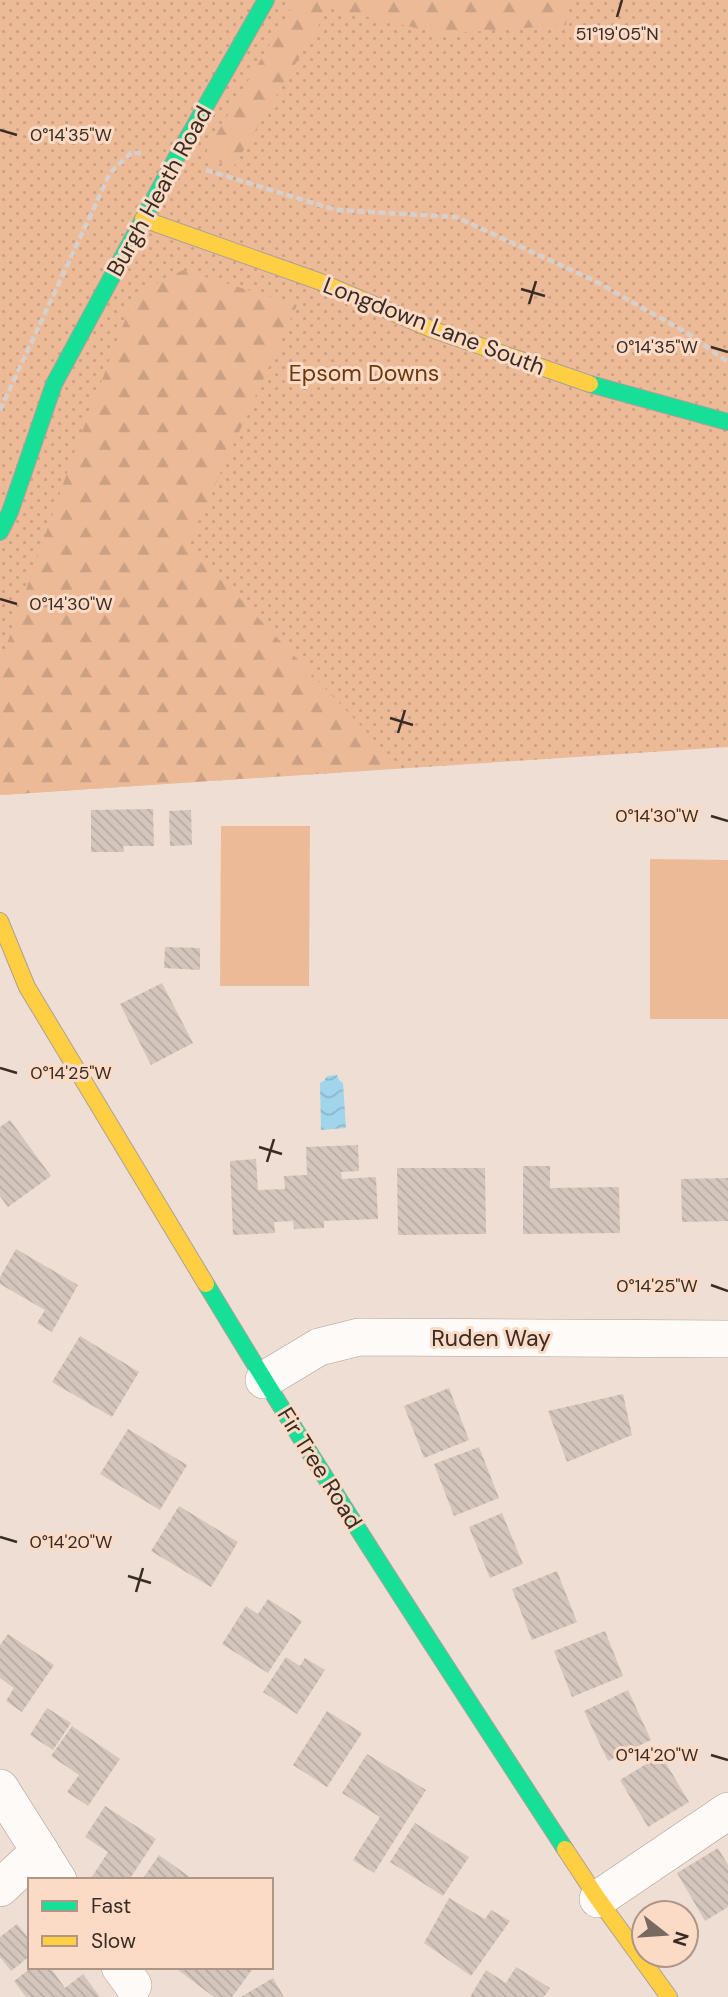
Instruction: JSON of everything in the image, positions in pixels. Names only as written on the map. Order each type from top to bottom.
[{"type":"main road","name":"Burgh Heath Road","points":[[0,532],[10,512],[54,384],[175,159],[266,0]]},
{"type":"main road","name":"Longdown Lane South","points":[[142,219],[321,282],[431,329],[586,383],[728,422]]},
{"type":"main road","name":"Burgh Heath Road","points":[[27,414],[54,384]]},
{"type":"main road","name":"Fir Tree Road","points":[[0,921],[27,987],[264,1380],[424,1634],[598,1899],[669,1997]]},
{"type":"street","name":"Ruden Way","points":[[264,1380],[319,1347],[359,1337],[728,1339]]},
{"type":"street","points":[[0,1787],[49,1866],[0,1888]]},
{"type":"street","points":[[598,1899],[728,1811]]},
{"type":"path","points":[[0,410],[110,173],[131,153],[152,152],[336,210],[456,217],[593,280],[687,333],[728,362]]},
{"type":"green space","name":"Epsom Downs","points":[[0,0],[728,0],[728,747],[0,795]]},
{"type":"green space","points":[[296,0],[568,0],[566,25],[442,34],[329,8],[234,166],[203,157]]},
{"type":"green space","points":[[183,270],[297,305],[188,544],[401,768],[0,795],[0,664],[74,453],[135,294]]},
{"type":"green space","points":[[221,826],[310,826],[309,986],[220,986]]},
{"type":"green space","points":[[650,859],[728,860],[728,1019],[650,1019]]},
{"type":"water","points":[[337,1075],[343,1083],[346,1128],[321,1130],[320,1083],[327,1076]]},
{"type":"building","points":[[153,809],[154,846],[123,846],[124,852],[91,852],[91,810]]},
{"type":"building","points":[[191,810],[192,845],[170,846],[169,811]]},
{"type":"building","points":[[165,947],[200,948],[200,970],[164,968]]},
{"type":"building","points":[[162,983],[193,1043],[151,1065],[120,1004]]},
{"type":"building","points":[[10,1120],[51,1176],[8,1207],[0,1196],[0,1127]]},
{"type":"building","points":[[358,1145],[359,1171],[341,1172],[342,1179],[376,1177],[378,1219],[324,1221],[324,1228],[294,1229],[293,1221],[274,1222],[275,1233],[233,1235],[230,1161],[256,1159],[258,1190],[285,1189],[284,1176],[307,1175],[306,1147]]},
{"type":"building","points":[[523,1166],[550,1166],[550,1188],[619,1187],[620,1233],[523,1234]]},
{"type":"building","points":[[397,1168],[485,1168],[486,1234],[398,1235]]},
{"type":"building","points":[[728,1178],[728,1221],[682,1222],[681,1179]]},
{"type":"building","points":[[16,1249],[78,1285],[52,1332],[37,1323],[45,1310],[0,1284],[0,1277]]},
{"type":"building","points":[[80,1336],[139,1372],[112,1417],[52,1382]]},
{"type":"building","points":[[449,1388],[469,1440],[424,1458],[404,1406]]},
{"type":"building","points":[[623,1394],[632,1435],[567,1462],[548,1411]]},
{"type":"building","points":[[128,1429],[187,1465],[160,1510],[100,1474]]},
{"type":"building","points":[[479,1447],[499,1498],[454,1516],[434,1464]]},
{"type":"building","points":[[179,1506],[238,1542],[211,1587],[151,1551]]},
{"type":"building","points":[[502,1513],[523,1564],[490,1578],[469,1527]]},
{"type":"building","points":[[557,1571],[577,1622],[532,1640],[512,1589]]},
{"type":"building","points":[[268,1599],[302,1621],[268,1673],[222,1644],[246,1606],[258,1614]]},
{"type":"building","points":[[605,1631],[623,1676],[572,1697],[554,1651]]},
{"type":"building","points":[[8,1634],[54,1665],[22,1712],[6,1701],[14,1688],[0,1678],[0,1645]]},
{"type":"building","points":[[286,1657],[300,1666],[305,1658],[325,1670],[297,1714],[263,1692]]},
{"type":"building","points":[[628,1690],[651,1740],[608,1761],[584,1711]]},
{"type":"building","points":[[47,1708],[71,1723],[53,1750],[30,1735]]},
{"type":"building","points":[[327,1711],[362,1733],[327,1787],[293,1765]]},
{"type":"building","points":[[72,1726],[120,1759],[88,1806],[67,1792],[79,1775],[51,1756]]},
{"type":"building","points":[[367,1754],[426,1790],[374,1873],[353,1860],[380,1817],[342,1793]]},
{"type":"building","points":[[661,1755],[689,1802],[648,1827],[620,1780]]},
{"type":"building","points":[[105,1806],[156,1839],[130,1878],[91,1878],[108,1852],[85,1837]]},
{"type":"building","points":[[415,1823],[469,1857],[443,1896],[390,1862]]},
{"type":"building","points":[[718,1848],[728,1865],[728,1907],[705,1921],[700,1912],[700,1899],[692,1899],[677,1873]]},
{"type":"building","points":[[159,1855],[191,1878],[143,1878]]},
{"type":"building","points":[[449,1898],[485,1919],[491,1910],[510,1921],[471,1976],[424,1943]]},
{"type":"building","points":[[17,1924],[28,1938],[28,1958],[11,1971],[0,1957],[0,1937]]},
{"type":"building","points":[[516,1967],[550,1988],[544,1997],[470,1997],[486,1970],[506,1983]]},
{"type":"building","points":[[29,1969],[51,1969],[65,1988],[83,1974],[100,1997],[26,1997],[14,1981]]},
{"type":"building","points":[[177,1969],[253,1969],[232,1997],[214,1997]]},
{"type":"building","points":[[273,1978],[284,1997],[241,1997]]},
{"type":"traffic: fast","points":[[0,532],[10,512],[54,384],[175,160],[266,0]]},
{"type":"traffic: fast","points":[[590,384],[728,422]]},
{"type":"traffic: fast","points":[[206,1284],[338,1497],[565,1849]]},
{"type":"traffic: slow","points":[[143,219],[321,282],[431,329],[590,384]]},
{"type":"traffic: slow","points":[[0,921],[27,987],[206,1284]]},
{"type":"traffic: slow","points":[[565,1849],[669,1997]]}]
